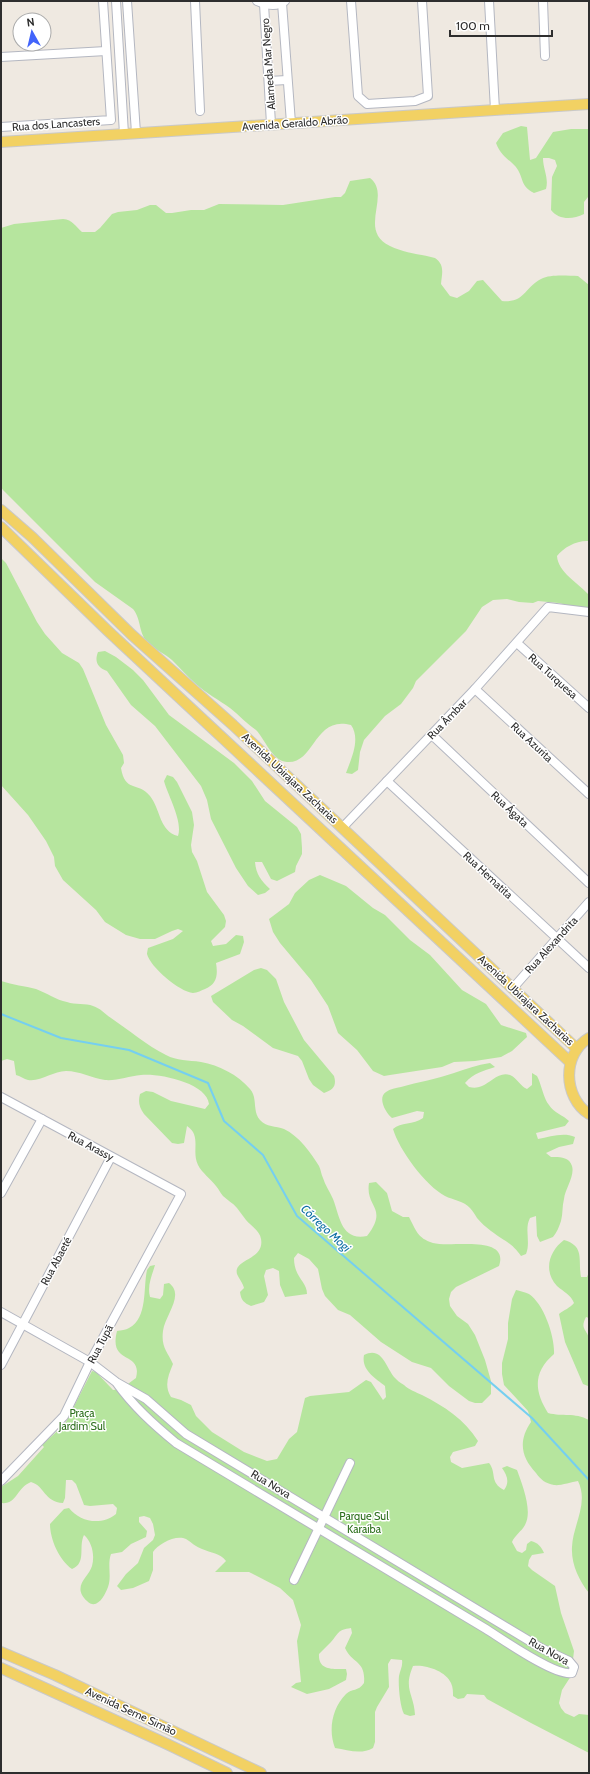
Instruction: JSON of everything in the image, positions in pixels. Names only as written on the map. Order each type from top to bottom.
[{"type":"main road","name":"Avenida Geraldo Abrão","points":[[1,142],[589,104]]},
{"type":"main road","name":"Avenida Ubirajara Zacharias","points":[[1,510],[32,537],[132,635],[233,725],[577,1049]]},
{"type":"main road","name":"Avenida Ubirajara Zacharias","points":[[1,527],[108,631],[570,1062]]},
{"type":"main road","points":[[589,1038],[577,1049],[570,1062],[568,1077],[570,1087],[578,1104],[589,1114]]},
{"type":"main road","name":"Avenida Seme Simão","points":[[1,1652],[55,1675],[261,1773]]},
{"type":"main road","name":"Avenida Seme Simão","points":[[1,1668],[227,1773]]},
{"type":"street","points":[[1,57],[106,51],[103,1]]},
{"type":"street","points":[[116,1],[124,134]]},
{"type":"street","points":[[127,1],[136,133]]},
{"type":"street","points":[[195,1],[200,111]]},
{"type":"street","points":[[351,1],[358,96],[367,104],[415,101],[428,96],[422,1]]},
{"type":"street","points":[[489,1],[495,110]]},
{"type":"street","points":[[542,1],[545,56]]},
{"type":"street","points":[[261,2],[283,2]]},
{"type":"street","name":"Alameda Mar Negro","points":[[261,2],[269,82],[271,124]]},
{"type":"street","name":"Alameda Mar Negro","points":[[283,2],[291,123]]},
{"type":"street","name":"Rua dos Lancasters","points":[[1,127],[110,120],[106,51]]},
{"type":"street","points":[[269,82],[288,80]]},
{"type":"street","name":"Rua Âmbar","points":[[342,827],[432,735],[548,608],[589,612]]},
{"type":"street","name":"Rua Turquesa","points":[[517,643],[589,708]]},
{"type":"street","name":"Rua Azurita","points":[[475,689],[589,794]]},
{"type":"street","name":"Rua Ágata","points":[[432,735],[589,883]]},
{"type":"street","name":"Rua Hematita","points":[[387,780],[556,939],[589,968]]},
{"type":"street","name":"Rua Alexandrita","points":[[513,988],[589,902]]},
{"type":"street","name":"Rua Arassy","points":[[1,1097],[181,1194]]},
{"type":"street","points":[[1,1193],[42,1119]]},
{"type":"street","name":"Rua Abaeté","points":[[1,1365],[111,1157]]},
{"type":"street","name":"Rua Tupã","points":[[1,1480],[64,1416],[90,1362],[181,1194]]},
{"type":"street","name":"Rua Nova","points":[[1,1312],[90,1362],[116,1382],[146,1399],[186,1434],[542,1648],[574,1664],[574,1670],[572,1673],[566,1674],[536,1661],[176,1443],[151,1423],[134,1406],[116,1382]]},
{"type":"street","points":[[294,1580],[350,1463]]},
{"type":"green space","points":[[521,126],[527,127],[530,160],[536,158],[553,132],[571,129],[589,129],[589,204],[588,197],[584,202],[584,214],[566,218],[558,216],[551,210],[552,177],[557,166],[555,160],[543,158],[547,181],[546,189],[534,193],[525,186],[516,167],[501,153],[496,143],[503,133]]},
{"type":"green space","points":[[370,178],[376,185],[378,194],[375,222],[376,231],[381,239],[390,246],[401,250],[435,258],[442,266],[441,284],[450,296],[457,298],[469,291],[477,281],[483,280],[502,301],[515,300],[524,294],[535,283],[549,276],[578,276],[589,285],[589,541],[571,545],[557,556],[558,562],[569,577],[589,595],[589,611],[559,603],[538,601],[533,603],[519,602],[507,599],[493,600],[482,607],[466,631],[416,681],[413,688],[401,704],[385,716],[364,740],[360,752],[358,770],[352,774],[346,773],[355,743],[354,731],[351,725],[339,724],[329,727],[322,733],[304,756],[296,761],[287,762],[277,758],[256,730],[230,708],[200,687],[172,660],[149,644],[143,636],[138,618],[133,609],[95,582],[1,487],[1,228],[14,224],[63,219],[72,222],[82,232],[95,232],[112,214],[137,210],[150,205],[156,205],[166,213],[172,213],[191,210],[204,210],[219,204],[283,205],[341,197],[345,193],[350,181]]},
{"type":"green space","points":[[1,558],[6,563],[37,622],[45,634],[62,653],[79,663],[83,669],[106,725],[123,755],[124,763],[121,768],[126,781],[150,796],[167,830],[178,836],[179,830],[177,816],[164,781],[167,775],[173,777],[177,782],[192,812],[194,825],[191,845],[192,852],[197,861],[207,892],[224,915],[226,921],[225,927],[211,941],[213,946],[226,944],[236,935],[243,936],[244,942],[240,954],[216,963],[216,979],[212,985],[205,989],[193,993],[187,992],[159,972],[147,954],[148,948],[173,939],[183,931],[178,929],[155,939],[140,939],[126,935],[105,922],[96,910],[63,880],[55,866],[54,857],[46,841],[28,815],[1,785]]},
{"type":"green space","points":[[105,651],[116,657],[133,670],[143,680],[169,715],[234,763],[252,781],[265,801],[297,827],[301,834],[302,854],[296,866],[295,872],[277,881],[271,879],[262,862],[255,862],[256,870],[264,883],[270,889],[265,893],[258,895],[248,886],[236,868],[211,819],[207,800],[201,786],[155,726],[131,705],[107,671],[99,666],[96,659],[98,652]]},
{"type":"green space","points":[[320,875],[346,886],[373,908],[385,915],[410,940],[430,955],[462,990],[486,1004],[501,1025],[526,1033],[527,1037],[512,1051],[501,1057],[475,1061],[454,1062],[442,1067],[384,1076],[373,1071],[357,1050],[338,1033],[328,1006],[311,980],[280,943],[273,932],[269,919],[289,904],[295,893],[309,880]]},
{"type":"green space","points":[[261,968],[267,970],[276,979],[284,1002],[304,1040],[334,1076],[335,1085],[330,1090],[324,1093],[313,1085],[302,1061],[298,1056],[273,1048],[243,1026],[232,1020],[213,1002],[211,996],[254,970]]},
{"type":"green space","points":[[1,981],[36,989],[63,1001],[96,1007],[145,1042],[170,1057],[208,1063],[228,1071],[240,1079],[250,1089],[254,1096],[256,1113],[260,1120],[265,1124],[284,1129],[295,1136],[300,1140],[312,1156],[320,1168],[343,1226],[352,1235],[358,1237],[367,1236],[373,1226],[376,1219],[376,1213],[370,1198],[369,1183],[376,1182],[387,1193],[392,1211],[403,1217],[409,1217],[415,1230],[423,1239],[441,1244],[476,1244],[487,1246],[496,1250],[500,1256],[499,1266],[456,1287],[451,1292],[449,1299],[450,1306],[457,1316],[468,1324],[475,1335],[485,1360],[491,1381],[491,1394],[482,1403],[469,1401],[449,1386],[431,1368],[412,1362],[381,1342],[350,1315],[338,1310],[325,1296],[318,1269],[309,1259],[298,1253],[294,1258],[296,1270],[305,1286],[307,1294],[285,1297],[280,1285],[279,1271],[273,1268],[266,1270],[264,1276],[268,1295],[264,1302],[251,1306],[245,1302],[241,1297],[240,1292],[244,1288],[237,1274],[237,1269],[258,1251],[261,1246],[259,1234],[235,1206],[223,1196],[198,1165],[195,1154],[194,1134],[191,1130],[187,1126],[184,1143],[172,1143],[144,1114],[139,1102],[140,1094],[146,1091],[153,1092],[171,1101],[205,1109],[209,1104],[206,1097],[200,1090],[191,1085],[159,1076],[141,1075],[114,1080],[105,1080],[76,1072],[61,1071],[42,1078],[26,1080],[16,1075],[14,1061],[7,1059],[1,1061]]},
{"type":"green space","points":[[490,1063],[495,1067],[475,1075],[465,1083],[469,1087],[479,1087],[485,1085],[498,1076],[506,1074],[512,1076],[527,1089],[532,1085],[532,1073],[537,1076],[547,1103],[551,1108],[569,1121],[565,1126],[536,1133],[538,1139],[561,1135],[575,1137],[573,1144],[559,1147],[546,1153],[551,1157],[560,1157],[568,1160],[571,1163],[573,1170],[565,1195],[562,1218],[558,1229],[553,1237],[540,1242],[537,1236],[536,1216],[530,1218],[528,1222],[528,1245],[526,1254],[521,1256],[511,1245],[482,1223],[468,1206],[462,1202],[445,1196],[438,1191],[422,1176],[407,1157],[393,1129],[400,1125],[415,1122],[423,1118],[424,1112],[417,1111],[392,1118],[387,1113],[382,1102],[383,1095],[391,1089]]},
{"type":"green space","points":[[564,1240],[571,1243],[578,1250],[581,1277],[587,1277],[589,1272],[589,1318],[586,1317],[584,1324],[584,1328],[589,1338],[588,1386],[583,1384],[565,1342],[559,1314],[574,1303],[569,1296],[557,1286],[550,1274],[549,1268],[552,1255]]},
{"type":"green space","name":"Parque Sul Karaíba","points":[[155,1265],[149,1285],[150,1297],[160,1299],[163,1295],[164,1284],[169,1283],[175,1293],[173,1306],[164,1325],[163,1331],[165,1349],[173,1364],[167,1385],[169,1393],[171,1397],[191,1405],[196,1416],[212,1432],[244,1452],[267,1461],[277,1459],[289,1439],[297,1432],[305,1398],[310,1396],[349,1392],[366,1380],[371,1382],[383,1400],[386,1397],[385,1386],[373,1377],[367,1369],[364,1360],[364,1355],[375,1353],[383,1359],[394,1377],[410,1390],[430,1399],[446,1409],[467,1426],[473,1433],[478,1441],[475,1446],[453,1452],[450,1457],[451,1462],[462,1468],[489,1463],[493,1470],[496,1484],[504,1490],[507,1484],[507,1479],[502,1468],[507,1466],[517,1470],[526,1498],[528,1512],[525,1525],[512,1542],[517,1551],[522,1553],[526,1550],[527,1544],[531,1541],[539,1545],[544,1553],[532,1555],[528,1566],[555,1586],[561,1613],[574,1651],[571,1676],[562,1690],[559,1703],[565,1713],[574,1717],[579,1714],[589,1715],[589,1753],[487,1699],[484,1695],[467,1694],[464,1698],[458,1699],[453,1696],[452,1685],[445,1675],[429,1667],[413,1666],[410,1674],[409,1686],[415,1715],[410,1716],[404,1714],[400,1701],[399,1684],[402,1660],[391,1659],[388,1664],[389,1687],[375,1712],[375,1742],[373,1748],[359,1752],[335,1748],[332,1727],[337,1706],[346,1694],[360,1688],[364,1683],[363,1670],[361,1666],[351,1657],[345,1648],[352,1633],[351,1628],[339,1632],[319,1654],[321,1664],[327,1668],[346,1669],[346,1680],[329,1689],[307,1694],[291,1687],[296,1683],[301,1682],[297,1641],[301,1625],[293,1600],[280,1588],[249,1572],[215,1572],[226,1561],[224,1558],[200,1548],[182,1538],[172,1539],[155,1549],[153,1552],[153,1570],[149,1581],[133,1588],[121,1590],[117,1586],[126,1574],[138,1563],[144,1548],[153,1540],[155,1535],[150,1518],[144,1516],[139,1517],[139,1522],[147,1531],[146,1537],[131,1544],[122,1552],[111,1554],[109,1562],[110,1579],[105,1594],[100,1601],[91,1604],[82,1596],[82,1582],[90,1570],[93,1562],[92,1549],[89,1541],[84,1535],[82,1540],[81,1559],[77,1566],[72,1569],[59,1555],[56,1549],[50,1530],[50,1524],[64,1509],[69,1508],[79,1517],[91,1521],[97,1521],[110,1518],[116,1514],[117,1508],[113,1504],[90,1506],[84,1505],[76,1484],[72,1480],[66,1480],[65,1498],[63,1503],[52,1500],[36,1484],[31,1482],[22,1488],[14,1499],[6,1503],[1,1503],[1,1487],[18,1476],[44,1447],[42,1445],[65,1424],[92,1371],[96,1372],[113,1390],[121,1389],[136,1378],[137,1369],[135,1364],[121,1354],[117,1349],[117,1331],[129,1328],[139,1317],[144,1302],[147,1270],[150,1266]]},
{"type":"green space","points":[[516,1290],[529,1294],[539,1305],[548,1321],[553,1339],[554,1354],[542,1368],[539,1375],[538,1389],[543,1405],[548,1413],[573,1415],[589,1420],[589,1593],[576,1572],[572,1553],[573,1539],[580,1514],[582,1498],[578,1481],[554,1485],[542,1479],[531,1467],[524,1455],[523,1449],[524,1436],[531,1422],[528,1411],[504,1385],[502,1363],[508,1339],[508,1323],[512,1299]]},
{"type":"waterway","name":"Córrego Mogi","points":[[1,1014],[61,1038],[129,1050],[208,1083],[224,1121],[263,1155],[297,1216],[532,1418],[589,1480]]},
{"type":"park label","name":"Praça Jardim Sul","points":[[82,1419]]}]
